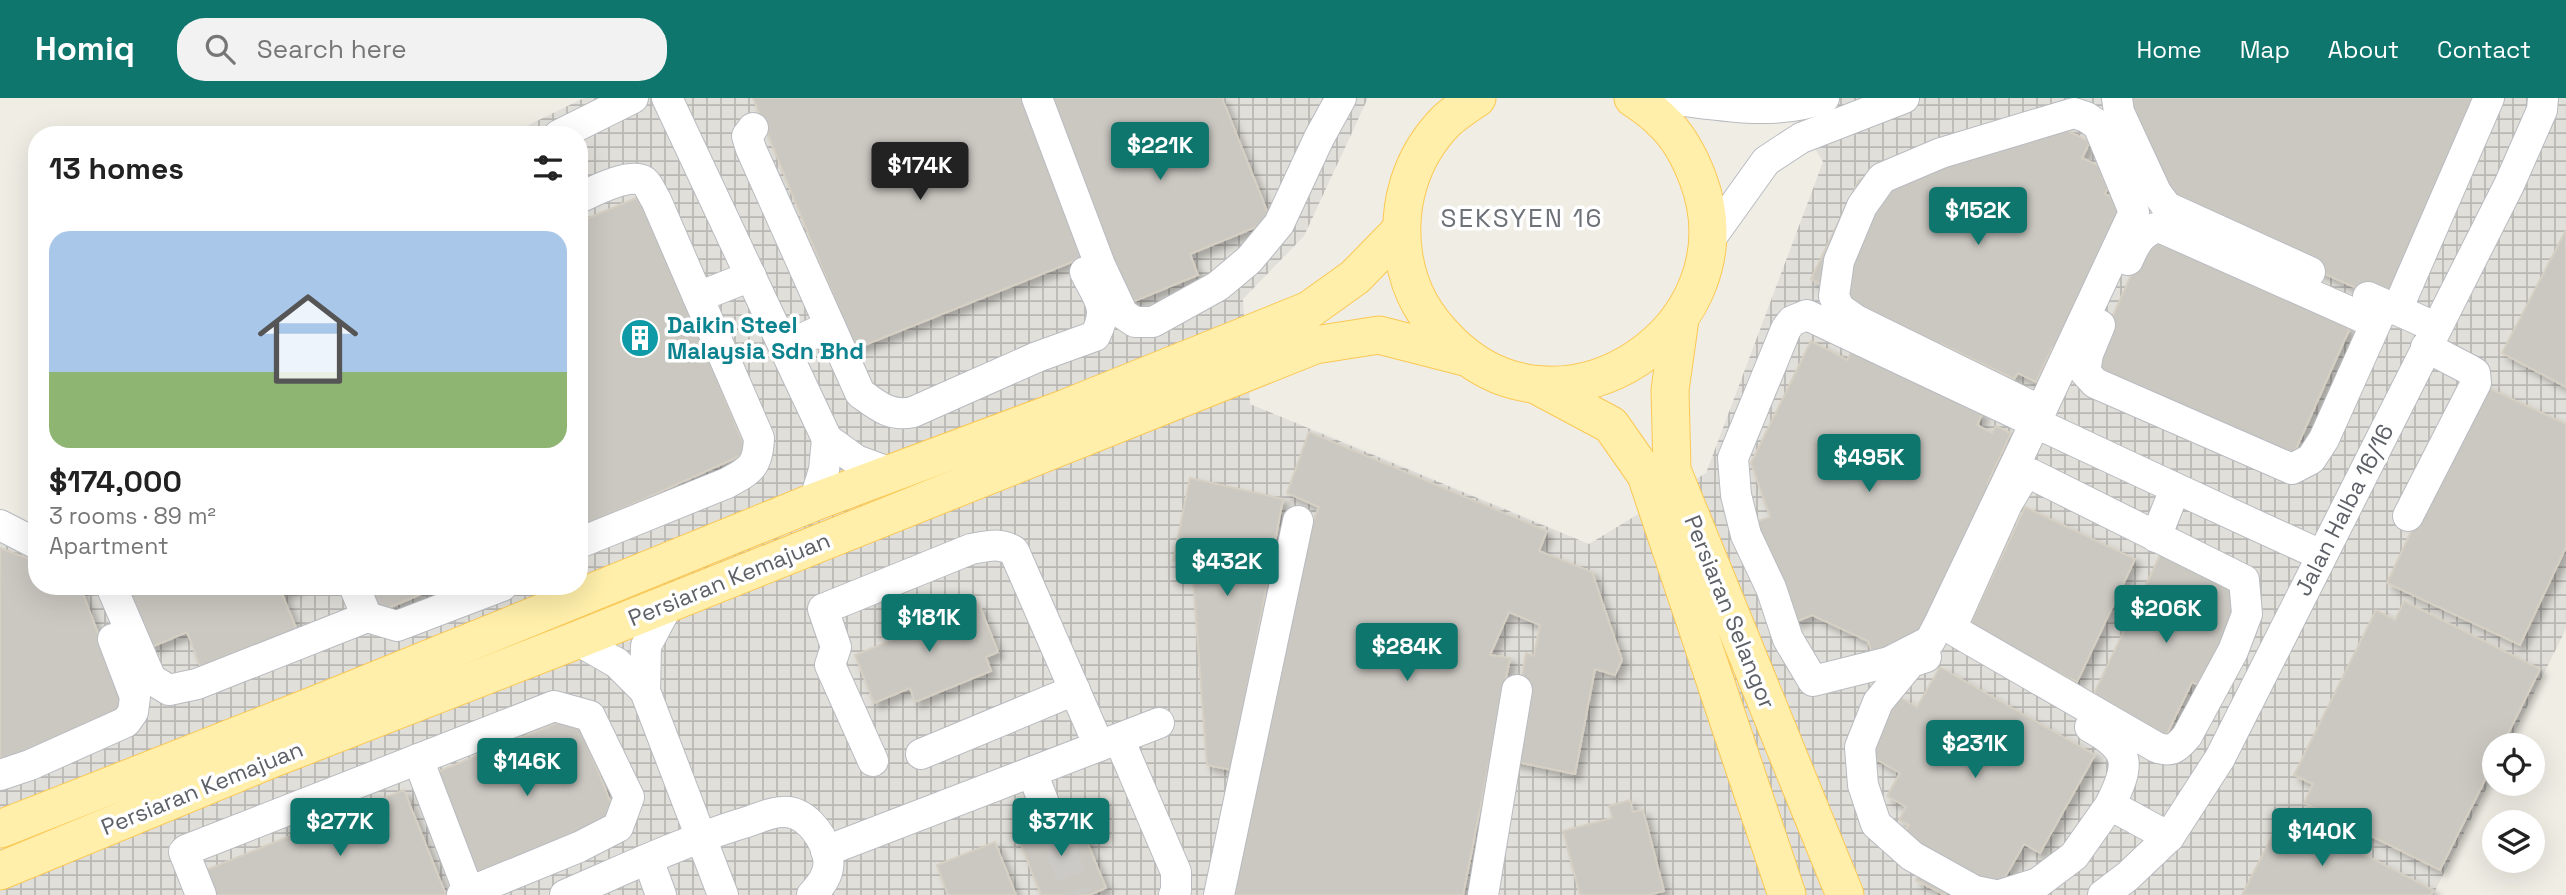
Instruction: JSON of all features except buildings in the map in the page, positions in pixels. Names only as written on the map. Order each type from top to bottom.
[{"type":"main road","points":[[1477,98],[1447,109],[1422,153],[1406,190],[1400,231],[1408,280],[1430,323],[1465,357],[1499,375],[1535,384],[1576,384],[1616,372],[1652,350],[1680,319],[1699,282],[1708,242],[1705,198],[1690,157],[1664,122],[1633,98]]},
{"type":"main road","name":"Persiaran Kemajuan","points":[[0,829],[261,745],[327,719],[814,502],[1066,408],[1308,310],[1355,277],[1400,231]]},
{"type":"main road","name":"Persiaran Selangor","points":[[1680,319],[1670,390],[1672,470],[1845,894]]},
{"type":"main road","name":"Persiaran Kemajuan","points":[[327,719],[577,640],[1315,345],[1379,335],[1465,357]]},
{"type":"main road","name":"Persiaran Selangor","points":[[1535,384],[1611,425],[1646,475],[1787,895]]},
{"type":"main road","name":"Persiaran Kemajuan","points":[[0,872],[261,745]]},
{"type":"street","points":[[577,126],[633,98]]},
{"type":"street","points":[[667,98],[827,439],[856,460],[891,473]]},
{"type":"street","points":[[1037,98],[1101,265],[1123,314],[1135,322],[1153,322],[1217,286],[1249,260],[1279,224],[1341,98]]},
{"type":"street","points":[[1659,98],[1756,109],[1811,103],[1824,98]]},
{"type":"street","points":[[1708,242],[1766,162],[1801,138],[1904,98]]},
{"type":"street","points":[[2117,98],[2119,113],[2156,192],[2167,207],[2385,312],[2430,337],[2475,373],[2476,383],[2408,516]]},
{"type":"street","points":[[2385,312],[2159,227],[2149,229],[2137,241],[2088,354],[2085,372],[2095,383],[2292,469],[2311,459],[2324,439],[2489,98]]},
{"type":"street","name":"Jalan Halba 16/16","points":[[2103,895],[2128,876],[2169,837],[2220,758],[2509,185],[2542,110],[2543,98]]},
{"type":"street","points":[[2038,417],[1807,315],[1792,321],[1767,373],[1733,458],[1736,495],[1746,535],[1771,589],[1788,639],[1813,681],[1889,662],[1930,641],[2038,417],[2134,212],[2098,125],[2074,113],[1941,153],[1882,178],[1862,206],[1839,261],[1834,296],[1839,307],[1856,320],[2038,417],[2175,489],[2321,555]]},
{"type":"street","points":[[753,128],[747,136],[751,149],[860,393],[883,410],[899,415],[906,413],[1095,336],[1103,321],[1103,309],[1085,272]]},
{"type":"street","points":[[588,194],[618,181],[643,181],[656,200],[759,438],[758,456],[750,471],[727,484],[588,539]]},
{"type":"street","points":[[698,298],[751,276]]},
{"type":"street","points":[[784,347],[830,326]]},
{"type":"street","points":[[814,502],[824,470],[827,439]]},
{"type":"street","points":[[2025,474],[2031,474],[2156,537],[2233,573],[2244,580],[2247,593],[2247,614],[2233,651],[2188,736],[2178,747],[2166,751],[2156,747],[1955,631],[1954,622],[2007,504],[2025,474]]},
{"type":"street","points":[[2156,537],[2175,489]]},
{"type":"street","points":[[1219,895],[1298,521]]},
{"type":"street","points":[[0,525],[28,539]]},
{"type":"street","points":[[873,761],[830,665],[836,647],[823,609],[971,549],[1004,545],[1014,551],[1075,690],[1109,742],[1176,872],[1174,895]]},
{"type":"street","points":[[0,775],[30,765],[125,722],[134,712],[135,697],[96,595]]},
{"type":"street","points":[[115,595],[151,679],[169,690],[197,684],[360,620],[397,626],[478,595]]},
{"type":"street","points":[[344,595],[360,620]]},
{"type":"street","points":[[356,595],[360,620]]},
{"type":"street","points":[[669,603],[646,646],[645,691],[723,895]]},
{"type":"street","points":[[577,640],[617,663],[645,691]]},
{"type":"street","points":[[1949,649],[2109,737],[2122,752],[2124,777],[2110,805],[2074,856],[2038,883],[1998,895],[1975,891],[1912,856],[1876,824],[1863,786],[1860,747],[1878,702],[1911,662],[1949,649]]},
{"type":"street","points":[[921,754],[1075,690]]},
{"type":"street","points":[[1483,895],[1517,690]]},
{"type":"street","points":[[201,895],[187,864],[184,852],[186,850],[418,759],[554,706],[590,716],[629,797],[618,827],[579,847],[467,894],[418,759]]},
{"type":"street","points":[[826,850],[1159,723]]},
{"type":"street","points":[[1032,772],[1045,806]]},
{"type":"street","points":[[2110,805],[2169,837]]},
{"type":"street","points":[[565,895],[700,837],[782,811],[802,817],[818,833],[826,850],[829,865],[824,882],[812,895]]},
{"type":"street","points":[[579,847],[592,883]]},
{"type":"street","points":[[649,859],[661,895]]},
{"type":"shaded area","points":[[584,98],[1368,98],[1304,236],[1243,299],[1250,404],[1589,544],[1706,473],[1823,162],[1785,98],[2566,98],[2566,629],[2514,733],[2482,733],[2482,796],[2433,895],[0,895],[0,519],[28,530],[28,595],[588,595],[588,126],[526,126]]},
{"type":"tunnel","points":[[1045,806],[1078,895]]},
{"type":"place","name":"Daikin Steel Malaysia Sdn Bhd","points":[[640,338]]},
{"type":"district","name":"SEKSYEN 16","points":[[1522,218]]}]
